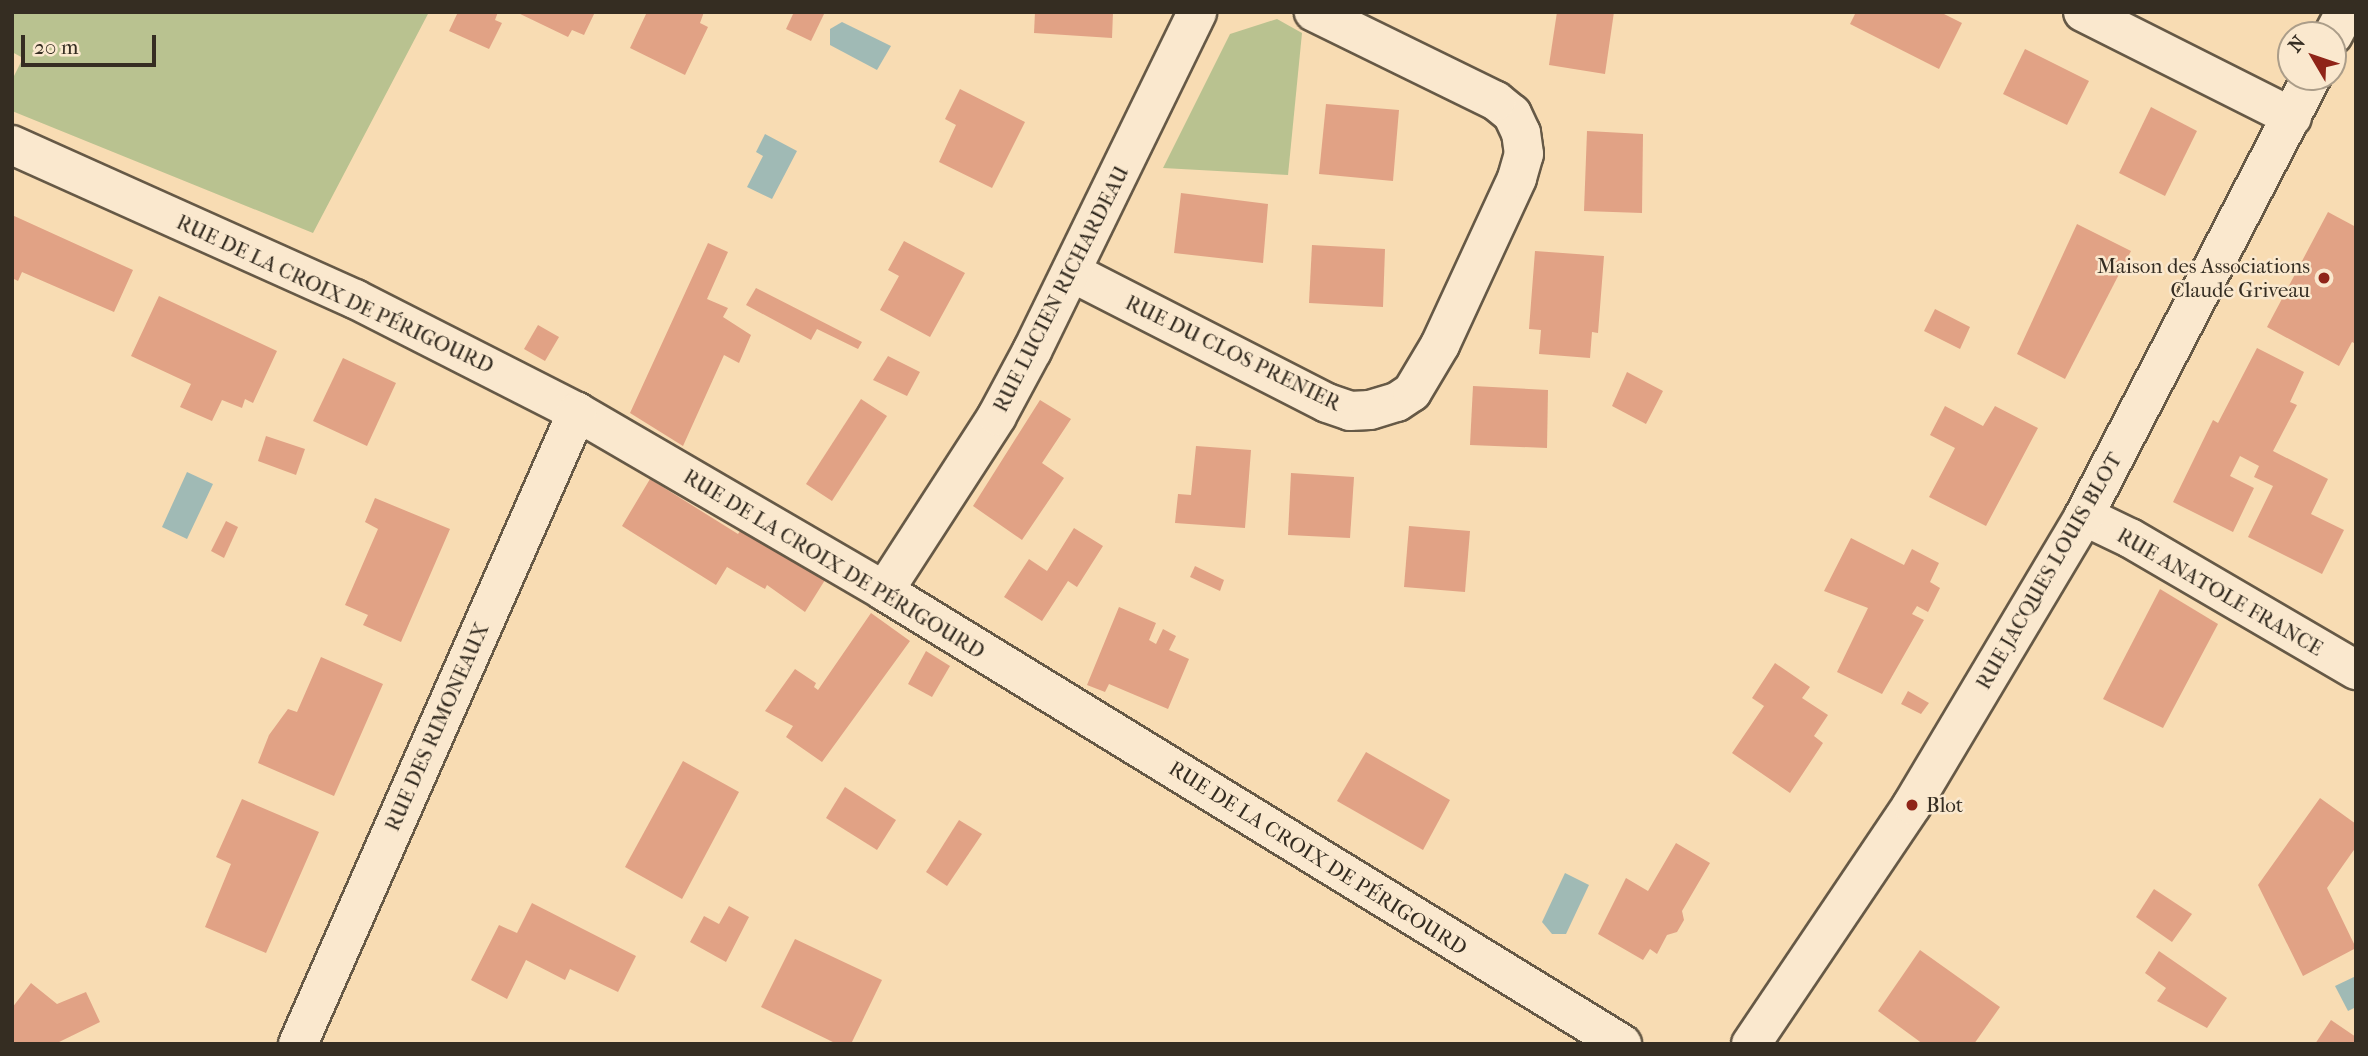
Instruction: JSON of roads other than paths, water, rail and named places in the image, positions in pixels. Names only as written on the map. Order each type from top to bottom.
[{"type":"street","name":"RUE LUCIEN RICHARDEAU","points":[[884,592],[997,416],[1073,273],[1197,12]]},
{"type":"street","name":"RUE DU CLOS PRENIER","points":[[1073,273],[1327,403],[1350,411],[1370,410],[1396,402],[1412,392],[1440,345],[1517,178],[1524,154],[1521,133],[1511,114],[1496,101],[1314,12]]},
{"type":"street","points":[[2083,12],[2292,117]]},
{"type":"street","name":"RUE JACQUES LOUIS BLOT","points":[[1751,1044],[1912,805],[2084,516],[2305,91]]},
{"type":"street","name":"RUE DE LA CROIX DE PÉRIGOURD","points":[[12,145],[355,299],[577,412],[884,592],[1622,1044]]},
{"type":"street","name":"RUE DES RIMONEAUX","points":[[298,1044],[577,412]]},
{"type":"street","name":"RUE ANATOLE FRANCE","points":[[2084,516],[2130,537],[2356,670]]},
{"type":"water","points":[[842,22],[891,46],[877,70],[830,45],[830,29]]},
{"type":"water","points":[[765,134],[797,151],[772,199],[747,187],[763,156],[756,152]]},
{"type":"water","points":[[187,472],[213,484],[187,539],[162,527]]},
{"type":"water","points":[[1565,873],[1589,885],[1566,934],[1552,934],[1542,922]]},
{"type":"water","points":[[2356,976],[2356,1007],[2348,1011],[2335,986]]},
{"type":"place","name":"Maison des Associations Claude Griveau","points":[[2324,278]]},
{"type":"place","name":"Blot","points":[[1912,805]]}]
